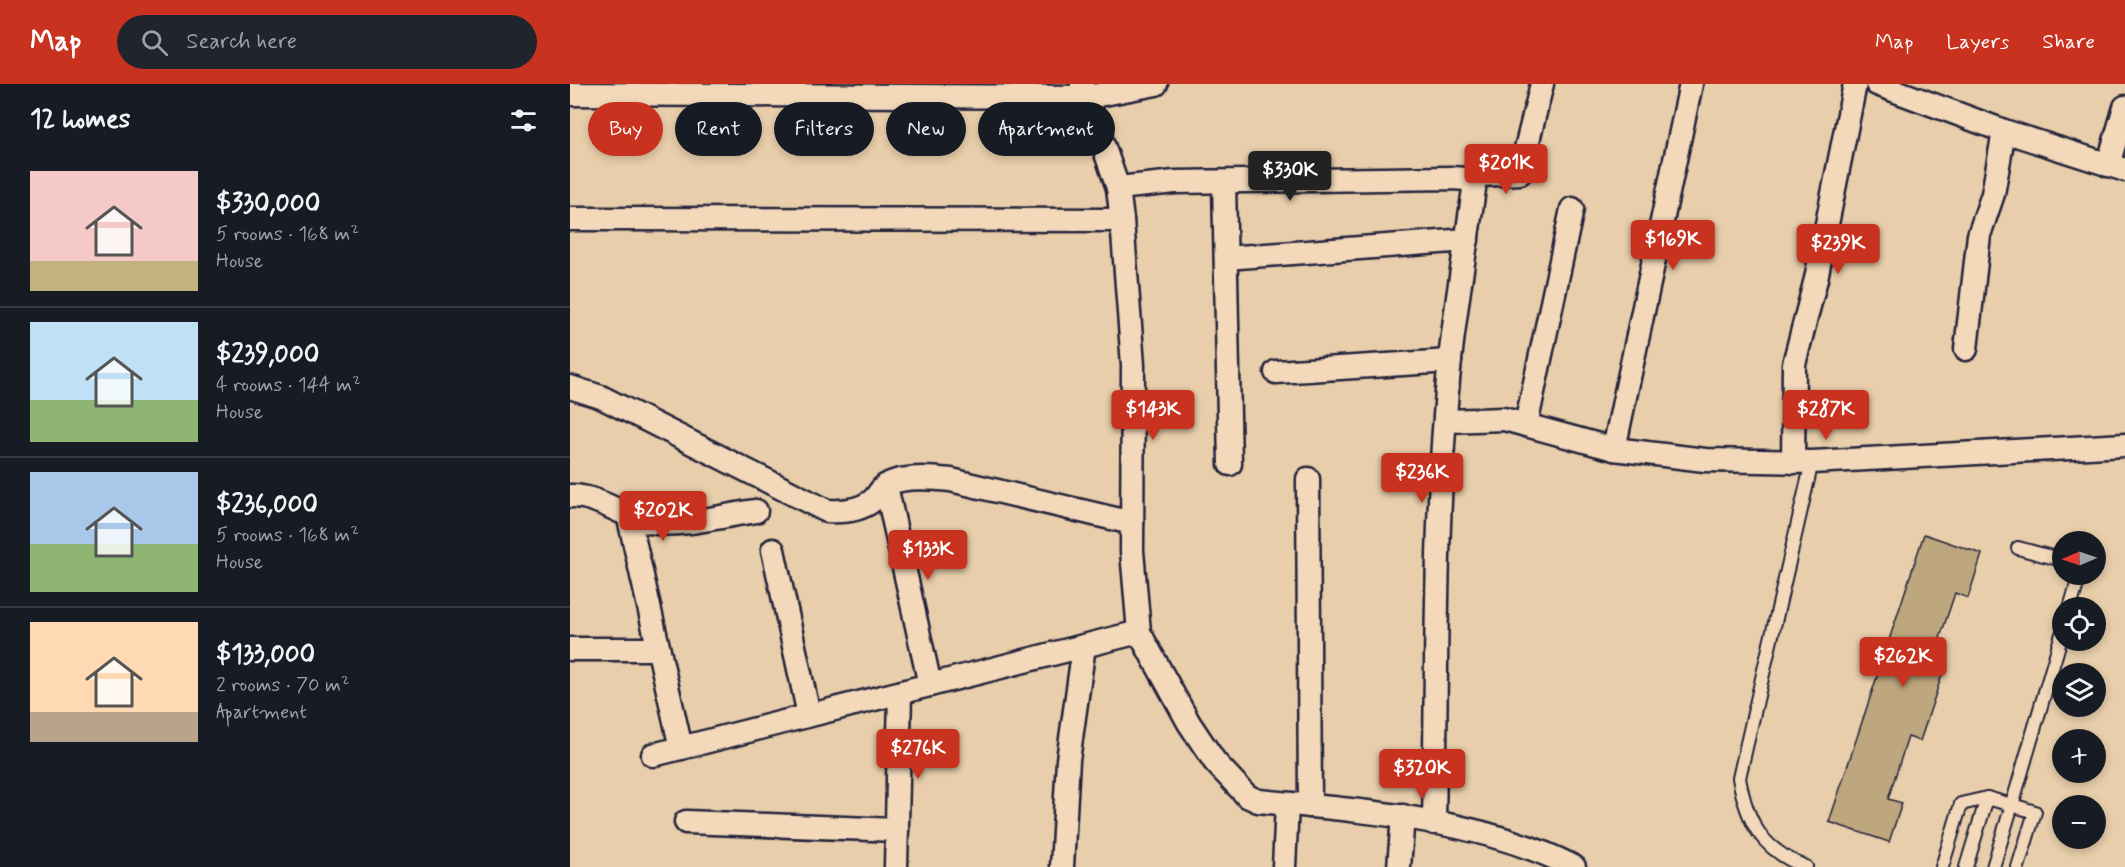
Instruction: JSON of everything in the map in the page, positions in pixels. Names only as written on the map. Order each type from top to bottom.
[{"type":"street","points":[[570,94],[1085,90],[1156,84]]},
{"type":"street","points":[[1473,182],[1481,175],[1520,173],[1542,84]]},
{"type":"street","points":[[1614,449],[1691,84]]},
{"type":"street","points":[[1802,462],[1794,364],[1816,279],[1855,84]]},
{"type":"street","points":[[1881,85],[2004,131],[2116,167],[2125,107]]},
{"type":"street","points":[[1085,90],[1118,188],[1122,220],[1133,365],[1132,523],[1139,632],[1188,723],[1215,762],[1247,796],[1258,801],[1403,816],[1507,840],[1574,867]]},
{"type":"street","points":[[1966,349],[1979,235],[1993,194],[2004,131]]},
{"type":"street","points":[[1118,188],[1175,182],[1450,178],[1468,179],[1473,182]]},
{"type":"street","points":[[1224,182],[1230,464]]},
{"type":"street","points":[[1434,823],[1438,570],[1446,421],[1450,361],[1474,189],[1473,182]]},
{"type":"street","points":[[1526,424],[1572,209]]},
{"type":"street","points":[[570,219],[1122,220]]},
{"type":"street","points":[[1226,258],[1467,240]]},
{"type":"street","points":[[1276,372],[1450,361]]},
{"type":"street","points":[[570,387],[601,397],[827,511],[841,512],[859,508],[873,500],[886,486],[897,482],[933,478],[951,480],[1132,523]]},
{"type":"street","points":[[1446,421],[1504,419],[1614,449],[1705,460],[1802,462],[2125,445]]},
{"type":"street","points":[[1284,867],[1298,805],[1308,480]]},
{"type":"street","points":[[886,486],[930,685]]},
{"type":"street","points":[[570,496],[596,502],[650,522],[676,522],[756,511]]},
{"type":"street","points":[[628,514],[681,748]]},
{"type":"street","points":[[773,550],[809,715]]},
{"type":"street","points":[[653,755],[1139,632]]},
{"type":"street","points":[[1062,867],[1068,760],[1084,646]]},
{"type":"street","points":[[570,649],[658,649]]},
{"type":"street","points":[[896,867],[900,693]]},
{"type":"street","points":[[1399,867],[1403,816]]},
{"type":"street","points":[[686,822],[897,830]]},
{"type":"lane","points":[[1802,462],[1739,778],[1748,815],[1758,832],[1785,859],[1806,867]]},
{"type":"lane","points":[[2018,548],[2052,557]]},
{"type":"lane","points":[[1992,867],[2057,651]]},
{"type":"lane","points":[[1966,867],[1987,798]]},
{"type":"lane","points":[[1942,867],[1961,804],[1987,798],[2035,812],[2018,867]]},
{"type":"building","points":[[1924,534],[1982,554],[1968,598],[1955,593],[1932,662],[1945,666],[1920,741],[1908,737],[1888,799],[1902,803],[1889,842],[1829,822]]}]
